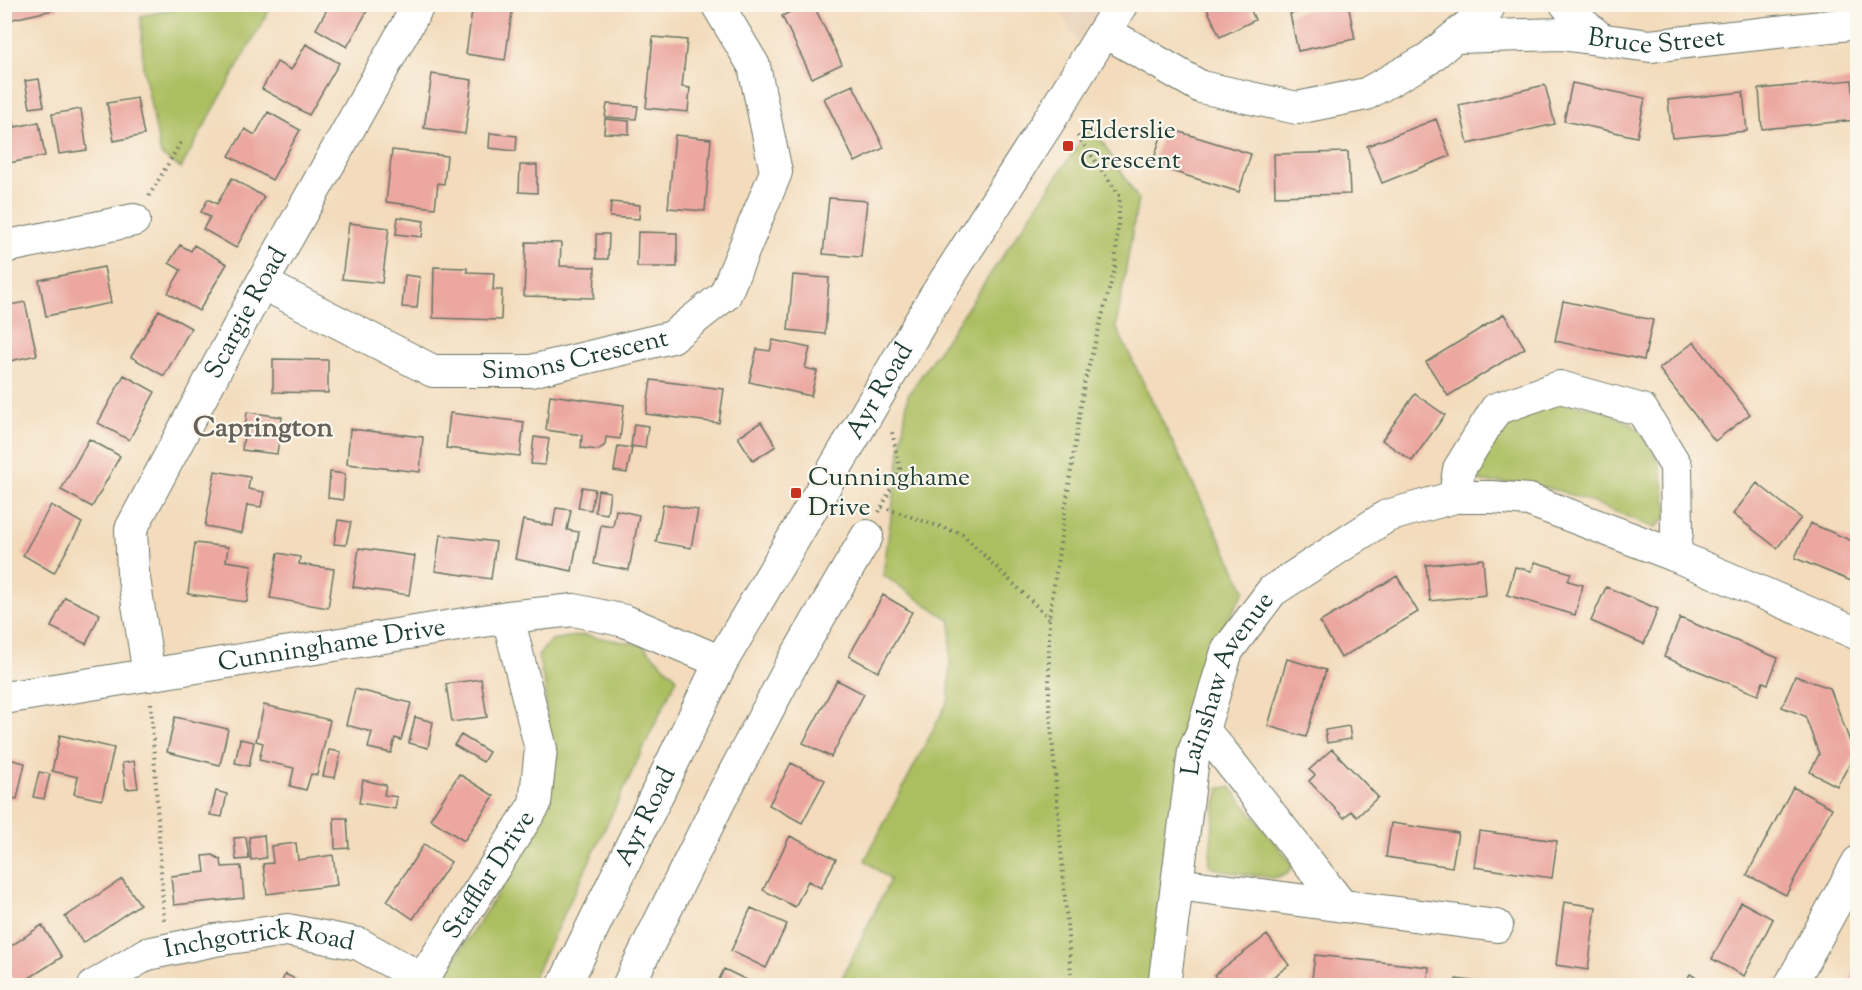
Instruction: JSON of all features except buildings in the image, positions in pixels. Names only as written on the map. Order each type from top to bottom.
[{"type":"main road","name":"Ayr Road","points":[[564,986],[721,662],[934,299],[1112,18]]},
{"type":"street","name":"Scargie Road","points":[[149,675],[133,572],[131,529],[262,283],[419,4]]},
{"type":"street","name":"Simons Crescent","points":[[262,283],[433,370],[531,370],[672,337],[725,295],[776,172],[754,66],[717,4]]},
{"type":"street","points":[[1112,18],[1201,87],[1297,108],[1366,94],[1428,59],[1487,10],[1490,4]]},
{"type":"street","points":[[1566,4],[1582,23],[1601,39]]},
{"type":"street","name":"Bruce Street","points":[[1456,37],[1561,34],[1650,46],[1857,23]]},
{"type":"street","points":[[4,247],[134,220]]},
{"type":"street","points":[[1455,496],[1459,469],[1496,409],[1560,387],[1642,410],[1676,466],[1677,532],[1674,555]]},
{"type":"street","name":"Lainshaw Avenue","points":[[1164,986],[1194,751],[1203,730],[1227,651],[1272,591],[1387,516],[1455,496],[1491,496],[1529,500],[1674,555],[1857,634]]},
{"type":"street","points":[[628,986],[720,800],[788,672],[867,536]]},
{"type":"street","name":"Cunninghame Drive","points":[[4,698],[508,617],[574,610],[625,621],[721,662]]},
{"type":"street","name":"Stafflar Drive","points":[[420,982],[536,804],[542,749],[508,617]]},
{"type":"street","points":[[1203,730],[1342,906]]},
{"type":"street","points":[[1790,986],[1857,862]]},
{"type":"street","points":[[1177,884],[1497,926]]},
{"type":"street","name":"Inchgotrick Road","points":[[94,986],[147,954],[215,940],[287,930],[359,944],[420,982]]},
{"type":"path","points":[[1057,108],[1120,196],[1114,268],[1084,384],[1049,618],[1049,700],[1072,986]]},
{"type":"path","points":[[134,220],[181,142]]},
{"type":"path","points":[[867,536],[900,469],[883,387]]},
{"type":"path","points":[[882,507],[962,534],[1049,618]]},
{"type":"path","points":[[149,675],[163,914],[169,949]]},
{"type":"shaded area","points":[[1057,5],[1102,5],[1078,43]]},
{"type":"green space","points":[[181,5],[272,5],[181,168],[161,155],[143,67],[141,16],[179,8]]},
{"type":"green space","points":[[1092,125],[1138,199],[1116,327],[1245,590],[1214,645],[1151,985],[838,986],[890,880],[865,860],[949,699],[951,621],[883,575],[908,395]]},
{"type":"green space","points":[[1553,402],[1601,409],[1631,424],[1641,432],[1660,464],[1668,515],[1655,528],[1589,501],[1554,490],[1519,483],[1479,480],[1477,467],[1502,425],[1520,413]]},
{"type":"green space","points":[[583,635],[642,645],[677,678],[530,985],[437,986],[515,867],[548,778],[545,686],[538,656],[551,640]]},
{"type":"green space","points":[[1230,787],[1293,865],[1287,874],[1273,878],[1223,871],[1209,865],[1214,814],[1220,788]]},
{"type":"place","name":"Elderslie Crescent","points":[[1068,146]]},
{"type":"place","name":"Cunninghame Drive","points":[[796,493]]},
{"type":"district","name":"Caprington","points":[[263,429]]}]
